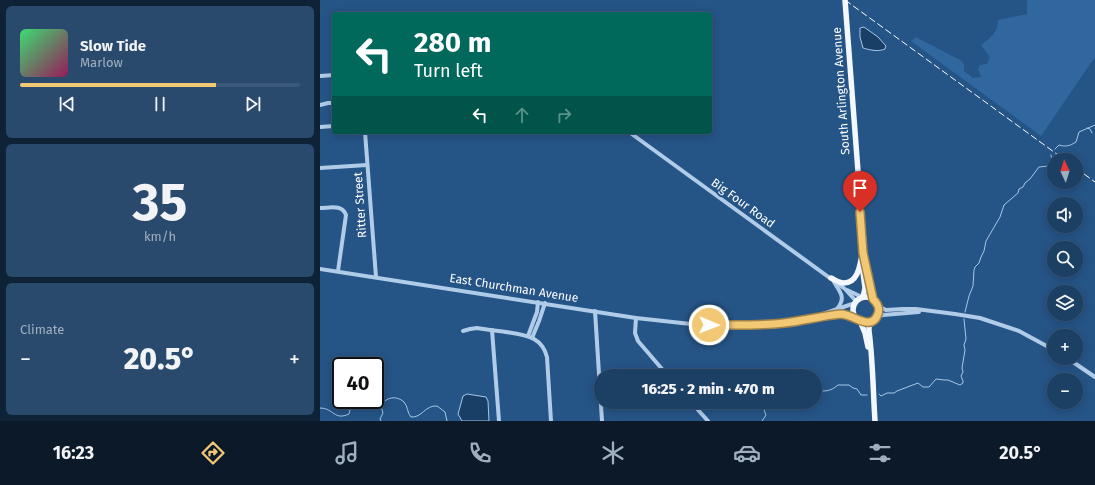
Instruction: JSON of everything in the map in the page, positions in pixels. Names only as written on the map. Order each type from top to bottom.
[{"type":"main road","name":"South Arlington Avenue","points":[[845,0],[863,253],[873,299]]},
{"type":"main road","points":[[831,278],[844,283],[854,278],[858,272],[863,253]]},
{"type":"main road","points":[[861,261],[865,288],[863,297]]},
{"type":"main road","points":[[874,319],[866,323],[859,320],[853,314],[855,302],[863,297],[869,297],[873,299],[878,306],[878,312],[874,319],[869,327],[875,421]]},
{"type":"main road","points":[[859,320],[866,340],[872,367]]},
{"type":"street","points":[[320,76],[332,75]]},
{"type":"street","points":[[320,105],[332,103]]},
{"type":"street","points":[[320,127],[332,126]]},
{"type":"street","name":"Ritter Street","points":[[365,134],[376,277]]},
{"type":"street","name":"Big Four Road","points":[[632,134],[845,289],[863,297]]},
{"type":"street","points":[[320,168],[367,165]]},
{"type":"street","points":[[320,208],[338,207],[346,213],[338,271]]},
{"type":"street","name":"East Churchman Avenue","points":[[320,269],[636,318],[709,325],[754,325],[796,321]]},
{"type":"street","points":[[831,278],[840,291],[842,298],[842,304],[837,310]]},
{"type":"street","name":"Big Four Road","points":[[845,289],[855,302]]},
{"type":"street","points":[[530,337],[537,312],[538,302]]},
{"type":"street","points":[[796,321],[837,310],[855,302]]},
{"type":"street","points":[[530,337],[539,321],[545,303]]},
{"type":"street","points":[[878,306],[886,310],[910,309],[962,315],[995,323],[1019,331],[1047,346]]},
{"type":"street","points":[[595,311],[602,421]]},
{"type":"street","points":[[874,319],[883,315],[926,311]]},
{"type":"street","points":[[796,321],[840,314],[859,320]]},
{"type":"street","points":[[636,318],[635,333],[638,341],[662,369]]},
{"type":"street","points":[[463,331],[477,328],[492,330],[530,337],[541,344],[547,360],[552,421]]},
{"type":"street","points":[[492,330],[499,421]]},
{"type":"street","points":[[1077,365],[1095,377]]},
{"type":"street","points":[[697,409],[708,421]]},
{"type":"shaded area","points":[[1027,0],[1095,0],[1095,57],[1041,136],[911,41],[916,37],[960,60],[964,64],[964,71],[973,78],[981,77],[978,69],[980,65],[987,64],[990,57],[981,45],[995,32],[998,25],[998,20],[1027,14]]},
{"type":"shaded area","points":[[864,27],[878,37],[886,46],[885,49],[877,51],[863,48],[860,37],[860,28]]},
{"type":"shaded area","points":[[467,394],[486,397],[488,401],[489,421],[462,421],[458,414],[463,396]]},
{"type":"waterway","points":[[1055,149],[1059,145],[1065,146],[1076,142],[1079,132],[1095,125]]},
{"type":"waterway","points":[[1087,128],[1090,129],[1092,133]]},
{"type":"waterway","points":[[965,312],[973,286],[975,267],[979,263],[986,241],[1000,217],[1004,205],[1018,193],[1019,189],[1023,187],[1039,167],[1047,166]]},
{"type":"waterway","points":[[879,394],[881,396],[887,393],[894,393],[918,383],[923,387],[929,387],[936,379],[948,380],[960,385],[963,383],[961,376],[963,372],[964,345],[966,339],[964,319]]},
{"type":"waterway","points":[[822,391],[830,390],[838,385],[849,385],[857,389],[861,395],[867,395]]},
{"type":"waterway","points":[[381,421],[380,419],[383,413],[381,406],[391,398],[398,398],[404,402],[411,417],[418,416],[429,407],[437,406],[445,412],[447,421]]},
{"type":"waterway","points":[[320,408],[340,416],[349,414],[350,409]]},
{"type":"waterway","points":[[762,421],[766,415],[764,409]]},
{"type":"railway","points":[[845,0],[1055,153]]},
{"type":"railway","points":[[1083,173],[1095,182]]},
{"type":"route","points":[[709,325],[769,324],[840,314],[847,315],[866,323],[872,321],[876,318],[879,309],[873,299],[863,253],[860,212]]}]
